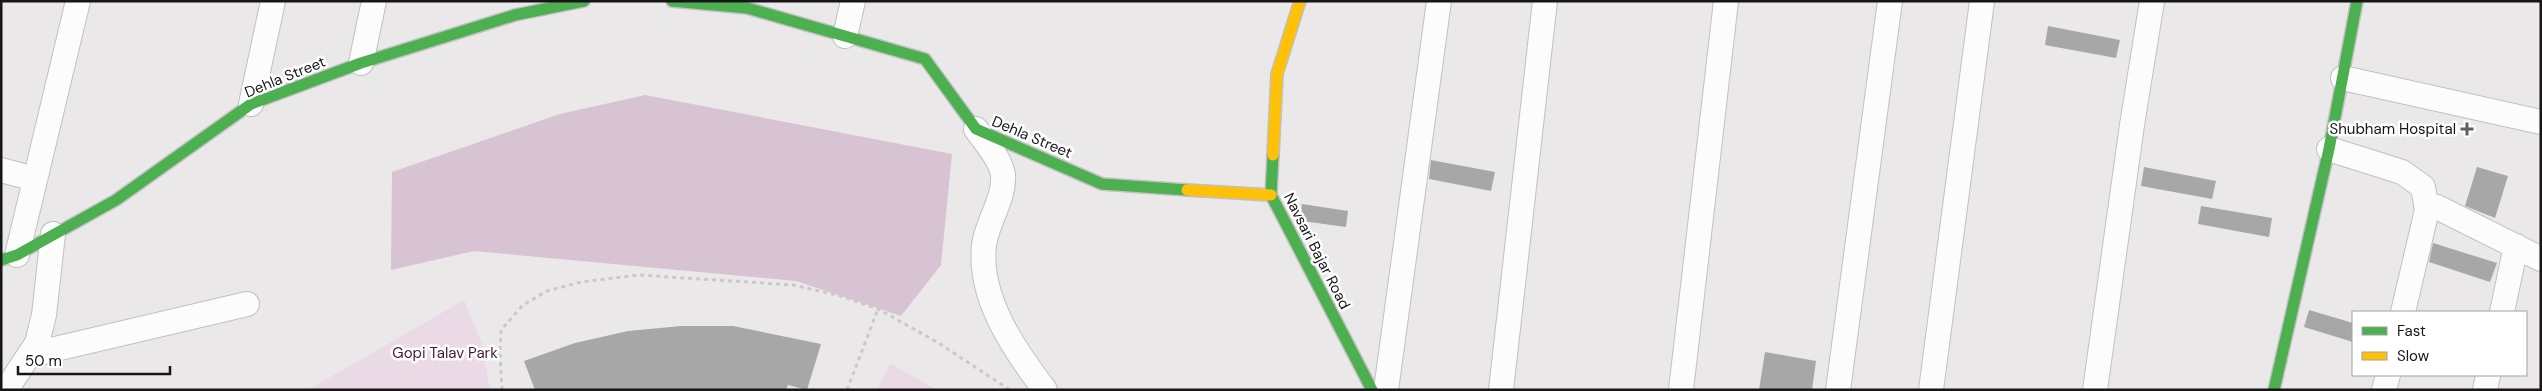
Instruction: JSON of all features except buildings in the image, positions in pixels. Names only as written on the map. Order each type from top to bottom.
[{"type":"street","points":[[9,257],[35,179],[78,1]]},
{"type":"street","points":[[251,104],[273,1]]},
{"type":"street","points":[[361,63],[374,1]]},
{"type":"street","name":"Dehla Street","points":[[672,1],[747,8],[925,59],[976,129],[1102,184],[1271,195]]},
{"type":"street","points":[[846,36],[852,1]]},
{"type":"street","name":"Navsari Bajar Road","points":[[1300,1],[1277,74],[1271,195],[1372,390]]},
{"type":"street","points":[[1386,390],[1439,1]]},
{"type":"street","points":[[1501,390],[1546,1]]},
{"type":"street","points":[[1682,390],[1726,1]]},
{"type":"street","points":[[1838,390],[1890,1]]},
{"type":"street","points":[[1932,390],[1982,1]]},
{"type":"street","points":[[2095,390],[2132,125],[2152,1]]},
{"type":"street","points":[[2274,390],[2329,148],[2357,1]]},
{"type":"street","name":"Dehla Street","points":[[9,257],[116,200],[251,104],[361,63],[515,15],[570,2]]},
{"type":"street","points":[[2343,78],[2541,122]]},
{"type":"street","points":[[976,129],[998,162],[1003,175],[1002,186],[984,245],[985,277],[1009,338],[1045,390]]},
{"type":"street","points":[[2329,148],[2402,172],[2423,187],[2427,210],[2403,311]]},
{"type":"street","points":[[1,170],[35,179]]},
{"type":"street","points":[[2427,210],[2438,207],[2541,258]]},
{"type":"street","points":[[6,390],[37,343],[44,315],[53,234]]},
{"type":"street","points":[[2502,311],[2516,246]]},
{"type":"street","points":[[30,355],[247,304]]},
{"type":"street","points":[[2384,390],[2388,376]]},
{"type":"street","points":[[2485,390],[2488,376]]},
{"type":"path","points":[[502,390],[501,330],[523,305],[547,291],[581,282],[639,275],[793,286],[840,296],[878,309],[937,342],[1010,390]]},
{"type":"path","points":[[847,390],[878,309]]},
{"type":"green space","name":"Gopi Talav Park","points":[[464,300],[482,344],[490,390],[308,390]]},
{"type":"green space","points":[[890,363],[937,390],[877,390]]},
{"type":"shaded area","points":[[645,95],[952,154],[941,265],[901,316],[796,281],[474,251],[391,270],[392,172],[560,114]]},
{"type":"traffic: fast","points":[[1,260],[17,255],[116,200],[251,104],[361,63],[515,15],[584,1]]},
{"type":"traffic: fast","points":[[672,1],[747,8],[925,59],[976,129],[1102,184],[1187,190]]},
{"type":"traffic: fast","points":[[2274,390],[2329,149],[2357,1]]},
{"type":"traffic: fast","points":[[1273,155],[1271,195],[1372,390]]},
{"type":"traffic: slow","points":[[1273,155],[1277,74],[1300,1]]},
{"type":"traffic: slow","points":[[1187,190],[1271,195]]},
{"type":"place","name":"Shubham Hospital","points":[[2467,129]]}]
